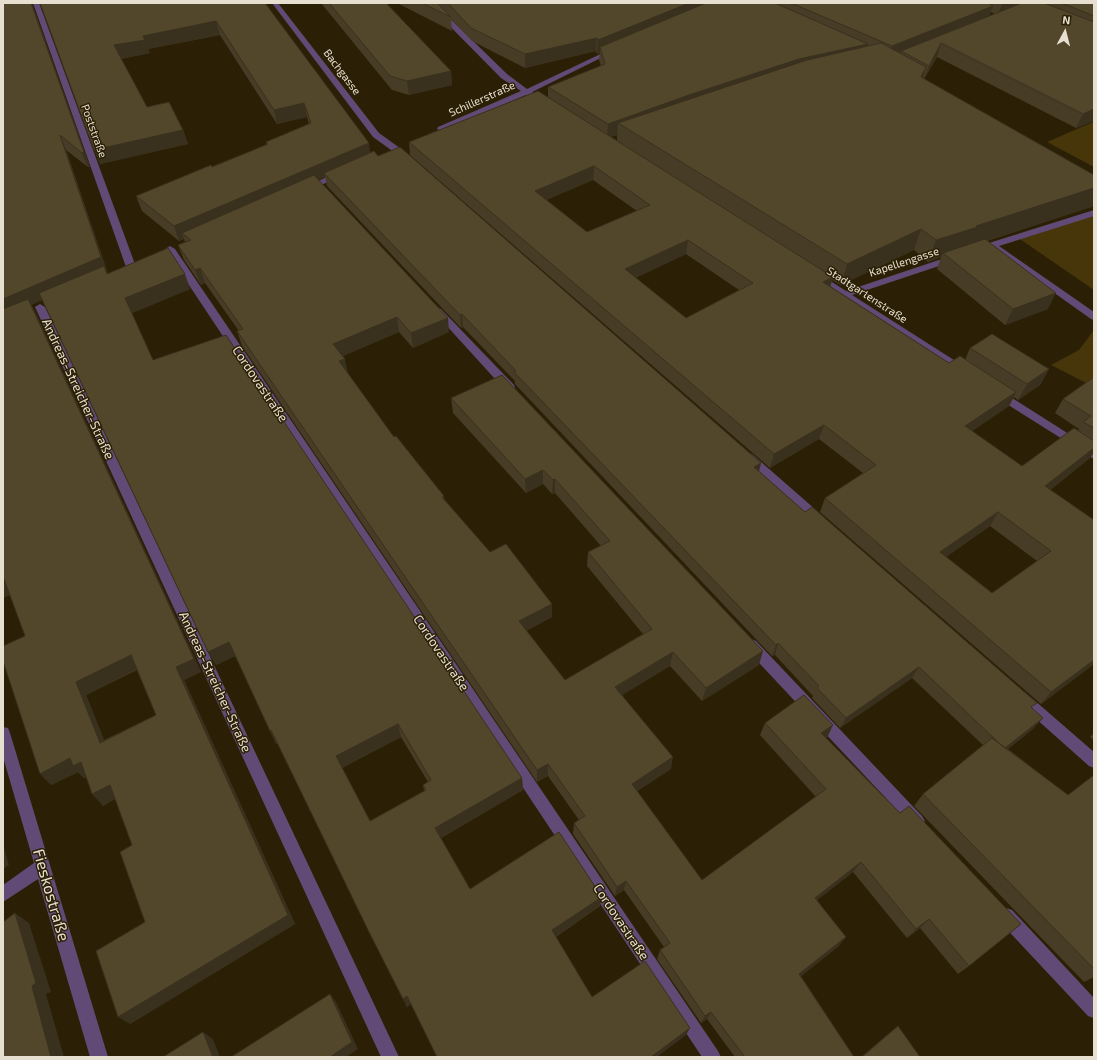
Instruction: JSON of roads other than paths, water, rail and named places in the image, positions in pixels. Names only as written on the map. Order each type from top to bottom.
[{"type":"street","name":"Poststraße","points":[[36,3],[131,267]]},
{"type":"street","name":"Bachgasse","points":[[276,3],[376,135],[399,148],[413,163]]},
{"type":"street","points":[[430,3],[504,76],[547,106]]},
{"type":"street","name":"Schillerstraße","points":[[436,132],[526,92],[623,46]]},
{"type":"street","points":[[384,154],[399,148]]},
{"type":"street","points":[[297,193],[351,169]]},
{"type":"street","points":[[318,184],[325,192]]},
{"type":"street","name":"Kapellengasse","points":[[845,294],[1094,213]]},
{"type":"street","points":[[992,245],[1094,317]]},
{"type":"street","name":"Cordovastraße","points":[[170,249],[712,1057]]},
{"type":"street","name":"Stadtgartenstraße","points":[[812,273],[971,376]]},
{"type":"street","points":[[427,300],[520,399]]},
{"type":"street","name":"Andreas-Streicher-Straße","points":[[40,307],[390,1057]]},
{"type":"street","points":[[990,388],[1094,455]]},
{"type":"street","points":[[740,450],[830,529]]},
{"type":"street","points":[[744,638],[925,830]]},
{"type":"street","points":[[1010,687],[1094,761]]},
{"type":"street","name":"Fieskostraße","points":[[3,733],[99,1057]]},
{"type":"street","points":[[3,894],[43,866]]},
{"type":"street","points":[[996,905],[1094,1010]]}]
